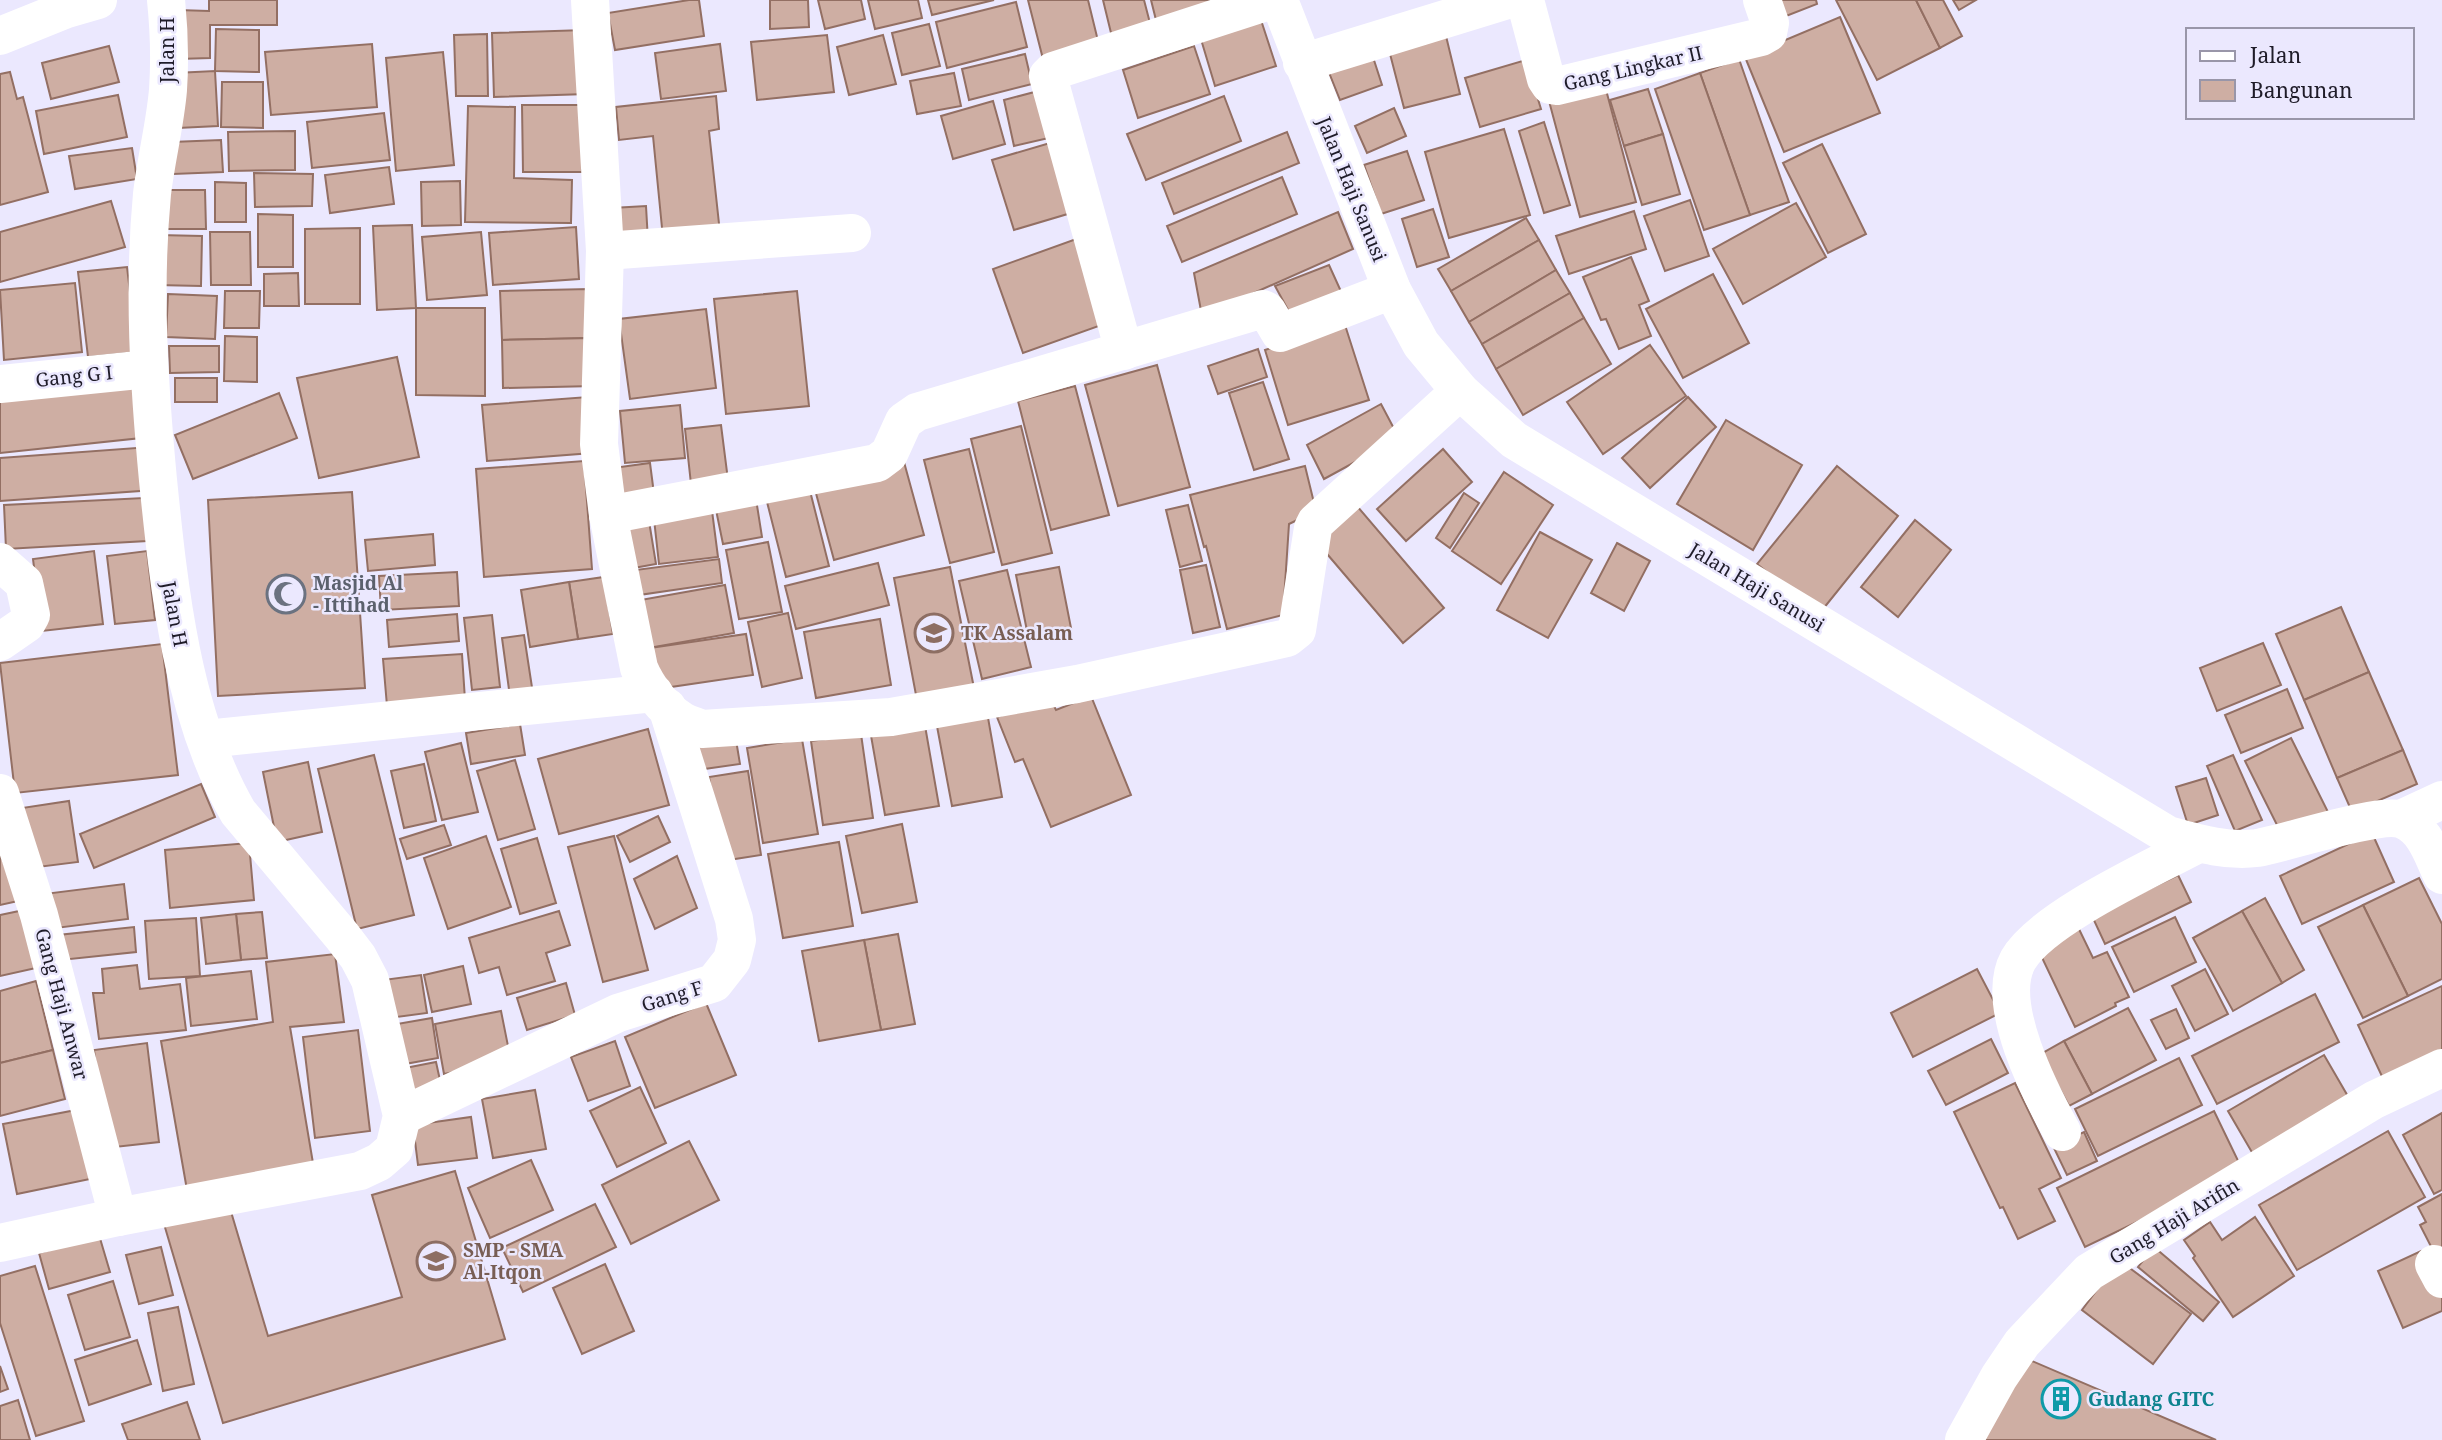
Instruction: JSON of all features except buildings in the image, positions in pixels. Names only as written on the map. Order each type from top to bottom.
[{"type":"street","points":[[0,36],[67,9],[98,0]]},
{"type":"street","name":"Jalan H","points":[[118,1217],[360,1171],[379,1163],[394,1149],[402,1116],[370,980],[358,957],[238,811],[225,788],[206,739],[186,670],[168,576],[148,369],[152,194],[168,89],[169,22],[166,0]]},
{"type":"street","name":"Gang F","points":[[402,1116],[618,1013],[714,983],[732,960],[737,940],[734,919],[660,700],[645,681],[635,652],[608,515],[599,444],[604,251],[590,0]]},
{"type":"street","points":[[1124,352],[1048,76],[1053,71],[1272,0]]},
{"type":"street","name":"Jalan Haji Sanusi","points":[[1279,0],[1392,290],[1422,344],[1460,391],[1514,440],[2168,835],[2207,847],[2256,848],[2380,819],[2401,819],[2442,800]]},
{"type":"street","points":[[1302,63],[1507,0]]},
{"type":"street","name":"Gang Lingkar II","points":[[1525,0],[1546,79],[1550,85],[1557,86],[1761,37],[1768,33],[1770,23],[1762,0]]},
{"type":"street","points":[[604,251],[852,233]]},
{"type":"street","points":[[608,515],[877,463],[889,454],[904,421],[917,412],[1263,309],[1280,333],[1392,290]]},
{"type":"street","name":"Gang G I","points":[[0,384],[148,369]]},
{"type":"street","points":[[206,739],[660,700],[681,720],[702,729],[891,717],[1077,684],[1287,638],[1297,630],[1316,522],[1460,391]]},
{"type":"street","points":[[0,562],[24,583],[31,615],[26,624],[0,642]]},
{"type":"street","name":"Gang Haji Anwar","points":[[0,793],[39,915],[118,1217]]},
{"type":"street","points":[[2401,819],[2421,831],[2442,875]]},
{"type":"street","points":[[2062,1132],[2037,1085],[2017,1026],[2011,990],[2018,961],[2038,937],[2067,915],[2198,844]]},
{"type":"street","name":"Gang Haji Arifin","points":[[1964,1440],[2022,1343],[2089,1272],[2374,1100],[2442,1068]]},
{"type":"street","points":[[0,1243],[118,1217]]},
{"type":"place","name":"Masjid Al - Ittihad","points":[[286,594]]},
{"type":"place","name":"TK Assalam","points":[[934,633]]},
{"type":"place","name":"SMP - SMA Al-Itqon","points":[[436,1261]]},
{"type":"place","name":"Gudang GITC","points":[[2061,1399]]}]
